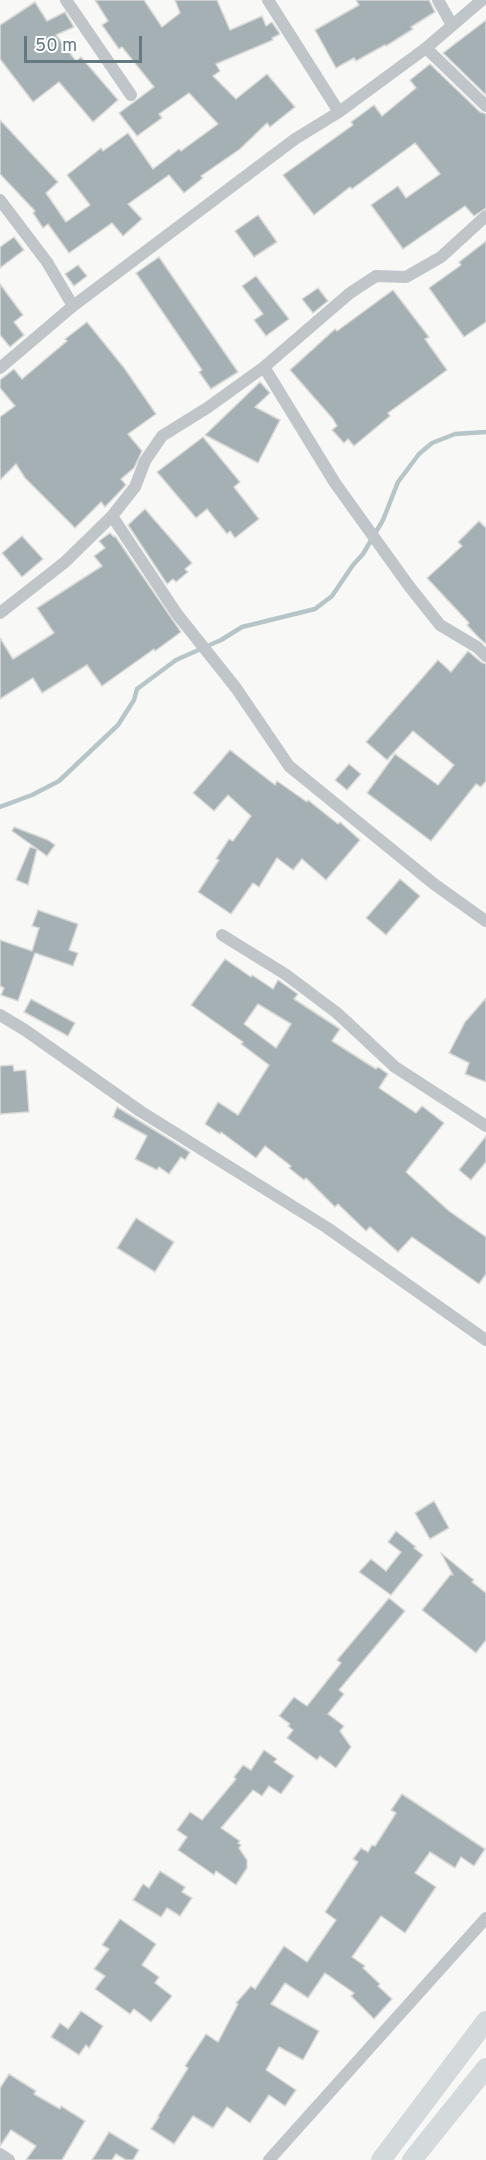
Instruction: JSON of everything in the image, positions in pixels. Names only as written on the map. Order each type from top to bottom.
[{"type":"main road","points":[[381,2160],[486,2021]]},
{"type":"main road","points":[[412,2160],[486,2068]]},
{"type":"street","points":[[66,0],[131,95]]},
{"type":"street","points":[[268,0],[339,112]]},
{"type":"street","points":[[438,0],[452,25]]},
{"type":"street","points":[[0,368],[74,306],[296,139],[339,112],[426,48],[482,0]]},
{"type":"street","points":[[426,48],[486,106]]},
{"type":"street","points":[[0,200],[47,262],[74,306]]},
{"type":"street","points":[[0,614],[65,562],[112,516],[135,487],[145,461],[162,436],[207,408],[264,367],[350,293],[376,276],[406,277],[441,257],[486,216]]},
{"type":"street","points":[[264,367],[334,483],[409,586],[440,625],[477,647],[486,656]]},
{"type":"street","points":[[112,516],[177,614],[236,688],[289,766],[425,877],[486,921]]},
{"type":"street","points":[[222,935],[285,974],[337,1013],[395,1067],[486,1126]]},
{"type":"street","points":[[0,1016],[25,1030],[140,1110],[326,1227],[486,1341]]},
{"type":"street","points":[[269,2160],[486,1918]]},
{"type":"street","points":[[0,2154],[9,2160]]},
{"type":"building","points":[[95,0],[144,0],[162,27],[180,13],[175,0],[217,0],[230,30],[262,16],[266,26],[272,22],[280,34],[272,38],[273,40],[216,64],[220,71],[213,76],[236,99],[267,74],[295,107],[270,127],[267,123],[240,149],[201,176],[203,178],[184,193],[169,175],[128,204],[142,219],[123,236],[112,223],[69,253],[48,224],[43,228],[33,213],[35,211],[0,174],[0,120],[58,182],[46,193],[66,222],[90,205],[67,175],[101,148],[103,151],[128,133],[153,169],[218,124],[189,93],[159,114],[162,118],[137,136],[119,113],[154,87],[122,47],[119,49],[102,25],[108,21]]},
{"type":"building","points":[[356,0],[429,0],[435,12],[386,46],[356,61],[354,58],[336,68],[315,30],[359,5]]},
{"type":"building","points":[[35,2],[47,21],[65,12],[74,27],[56,35],[76,61],[81,57],[118,100],[93,122],[59,82],[33,102],[0,59],[0,25]]},
{"type":"building","points":[[486,20],[486,95],[443,53]]},
{"type":"building","points":[[430,64],[480,112],[486,114],[486,208],[474,216],[465,206],[403,249],[371,205],[398,186],[406,198],[440,174],[415,143],[352,189],[350,187],[314,215],[283,175],[353,125],[351,122],[374,105],[382,116],[416,88],[410,80]]},
{"type":"building","points":[[258,215],[277,242],[254,257],[235,231]]},
{"type":"building","points":[[14,237],[24,250],[0,268],[0,247]]},
{"type":"building","points":[[486,241],[486,322],[464,337],[429,288],[461,265],[459,262]]},
{"type":"building","points":[[159,257],[238,372],[211,389],[199,372],[202,370],[136,273]]},
{"type":"building","points":[[78,265],[87,276],[74,286],[65,274]]},
{"type":"building","points":[[256,276],[289,319],[266,336],[254,320],[263,314],[242,286]]},
{"type":"building","points":[[0,284],[23,315],[14,322],[24,335],[10,347],[0,335]]},
{"type":"building","points":[[318,288],[328,301],[313,313],[302,299]]},
{"type":"building","points":[[393,290],[429,337],[425,339],[447,370],[388,413],[390,416],[354,446],[348,439],[344,443],[332,430],[337,426],[333,419],[290,370],[335,329],[337,331]]},
{"type":"building","points":[[87,322],[125,369],[156,414],[128,434],[142,451],[134,468],[121,479],[126,485],[105,507],[101,502],[75,528],[25,478],[16,464],[0,480],[0,417],[15,406],[0,388],[0,380],[14,369],[22,379]]},
{"type":"building","points":[[260,382],[270,393],[255,407],[280,420],[258,463],[205,435]]},
{"type":"building","points":[[203,437],[240,482],[234,487],[259,519],[235,538],[230,531],[227,534],[207,509],[196,518],[157,472]]},
{"type":"building","points":[[145,509],[192,563],[185,569],[188,572],[176,582],[173,579],[167,584],[128,525]]},
{"type":"building","points":[[479,521],[486,528],[486,644],[427,578],[462,546],[458,542]]},
{"type":"building","points":[[110,533],[115,536],[181,632],[102,686],[87,665],[42,693],[33,678],[0,699],[0,638],[13,659],[54,633],[37,608],[102,566],[94,556],[105,548],[99,541]]},
{"type":"building","points":[[22,536],[43,559],[22,577],[2,553]]},
{"type":"building","points":[[468,651],[486,664],[486,781],[481,787],[476,784],[431,841],[367,793],[395,754],[438,785],[454,765],[413,731],[387,760],[366,742],[438,660],[451,672]]},
{"type":"building","points":[[230,750],[275,785],[277,781],[307,802],[308,800],[338,824],[340,822],[360,840],[326,880],[302,859],[293,870],[277,858],[259,887],[253,883],[231,914],[198,892],[219,860],[216,859],[229,839],[233,841],[251,816],[228,795],[214,811],[193,793]]},
{"type":"building","points":[[349,764],[361,774],[347,790],[335,780]]},
{"type":"building","points":[[14,827],[55,845],[47,856],[12,831]]},
{"type":"building","points":[[30,847],[37,849],[28,885],[16,880]]},
{"type":"building","points":[[400,879],[420,896],[386,935],[366,918]]},
{"type":"building","points":[[38,910],[78,924],[69,950],[78,953],[73,966],[35,953],[18,1001],[1,995],[4,988],[0,986],[0,940],[32,951],[39,928],[32,926]]},
{"type":"building","points":[[225,959],[273,989],[278,980],[298,994],[294,999],[340,1029],[332,1041],[388,1074],[379,1088],[416,1113],[422,1106],[444,1123],[406,1172],[449,1211],[486,1237],[486,1274],[479,1284],[412,1237],[398,1252],[370,1227],[366,1231],[338,1204],[335,1207],[306,1178],[304,1180],[289,1168],[291,1166],[265,1146],[256,1158],[221,1132],[220,1134],[205,1124],[218,1102],[238,1115],[269,1065],[241,1044],[243,1042],[191,1005]],"holes":[[[258,1004],[291,1024],[276,1048],[244,1024]]]},
{"type":"building","points":[[486,998],[486,1082],[465,1074],[469,1063],[449,1053],[465,1022]]},
{"type":"building","points":[[31,999],[75,1023],[68,1036],[24,1012]]},
{"type":"building","points":[[13,1065],[14,1071],[26,1070],[29,1112],[0,1114],[0,1066]]},
{"type":"building","points":[[117,1107],[190,1152],[185,1160],[181,1157],[169,1174],[159,1167],[157,1170],[135,1159],[147,1136],[113,1117]]},
{"type":"building","points":[[486,1136],[486,1162],[471,1180],[459,1170]]},
{"type":"building","points":[[136,1218],[174,1242],[155,1272],[117,1248]]},
{"type":"building","points":[[434,1501],[449,1528],[430,1539],[415,1513]]},
{"type":"building","points":[[396,1531],[423,1555],[391,1595],[359,1572],[371,1559],[386,1571],[401,1552],[388,1542]]},
{"type":"building","points":[[441,1553],[486,1593],[486,1640],[476,1653],[422,1610],[451,1574],[453,1575]]},
{"type":"building","points":[[389,1598],[405,1611],[339,1690],[344,1694],[328,1714],[344,1726],[340,1731],[351,1747],[336,1768],[320,1756],[317,1760],[287,1738],[293,1730],[288,1726],[290,1724],[279,1716],[294,1697],[307,1706],[341,1663],[337,1660]]},
{"type":"building","points":[[264,1750],[277,1759],[274,1762],[294,1776],[281,1794],[269,1786],[262,1796],[253,1790],[221,1828],[240,1841],[239,1848],[247,1860],[247,1868],[236,1885],[216,1871],[214,1875],[178,1850],[187,1837],[177,1830],[190,1812],[202,1820],[236,1779],[234,1777],[243,1765],[251,1770]]},
{"type":"building","points":[[402,1794],[485,1849],[474,1866],[461,1857],[455,1868],[430,1852],[415,1873],[436,1887],[405,1933],[381,1916],[352,1957],[365,1966],[363,1968],[392,1999],[374,2019],[351,1996],[354,1993],[325,1973],[308,1998],[285,1983],[271,2004],[319,2031],[303,2060],[279,2047],[266,2070],[296,2090],[285,2106],[269,2095],[250,2123],[227,2107],[213,2128],[193,2116],[174,2144],[151,2129],[188,2068],[185,2066],[206,2034],[218,2042],[238,2004],[236,2003],[251,1986],[255,1989],[284,1946],[307,1962],[336,1920],[325,1912],[358,1862],[353,1859],[361,1848],[368,1852],[372,1845],[375,1846],[396,1813],[391,1810]]},
{"type":"building","points":[[160,1871],[185,1887],[182,1892],[192,1898],[180,1916],[167,1908],[161,1917],[133,1900],[143,1884],[149,1888]]},
{"type":"building","points":[[120,1919],[156,1944],[142,1965],[159,1977],[155,1983],[172,1996],[151,2022],[134,2009],[130,2014],[95,1989],[105,1976],[94,1969],[109,1949],[102,1945]]},
{"type":"building","points":[[81,2011],[103,2026],[89,2048],[86,2045],[79,2055],[51,2037],[60,2023],[68,2029]]},
{"type":"building","points":[[9,2074],[36,2091],[34,2094],[60,2109],[61,2106],[85,2121],[62,2160],[26,2160],[36,2146],[11,2130],[0,2146],[0,2088]]},
{"type":"building","points":[[109,2132],[139,2150],[133,2160],[126,2160],[116,2154],[112,2160],[92,2160]]},
{"type":"waterway","points":[[0,807],[32,795],[59,781],[118,725],[134,700],[137,689],[176,660],[221,640],[242,627],[315,609],[332,596],[363,554],[383,520],[398,482],[419,454],[432,443],[455,434],[486,432]]}]
